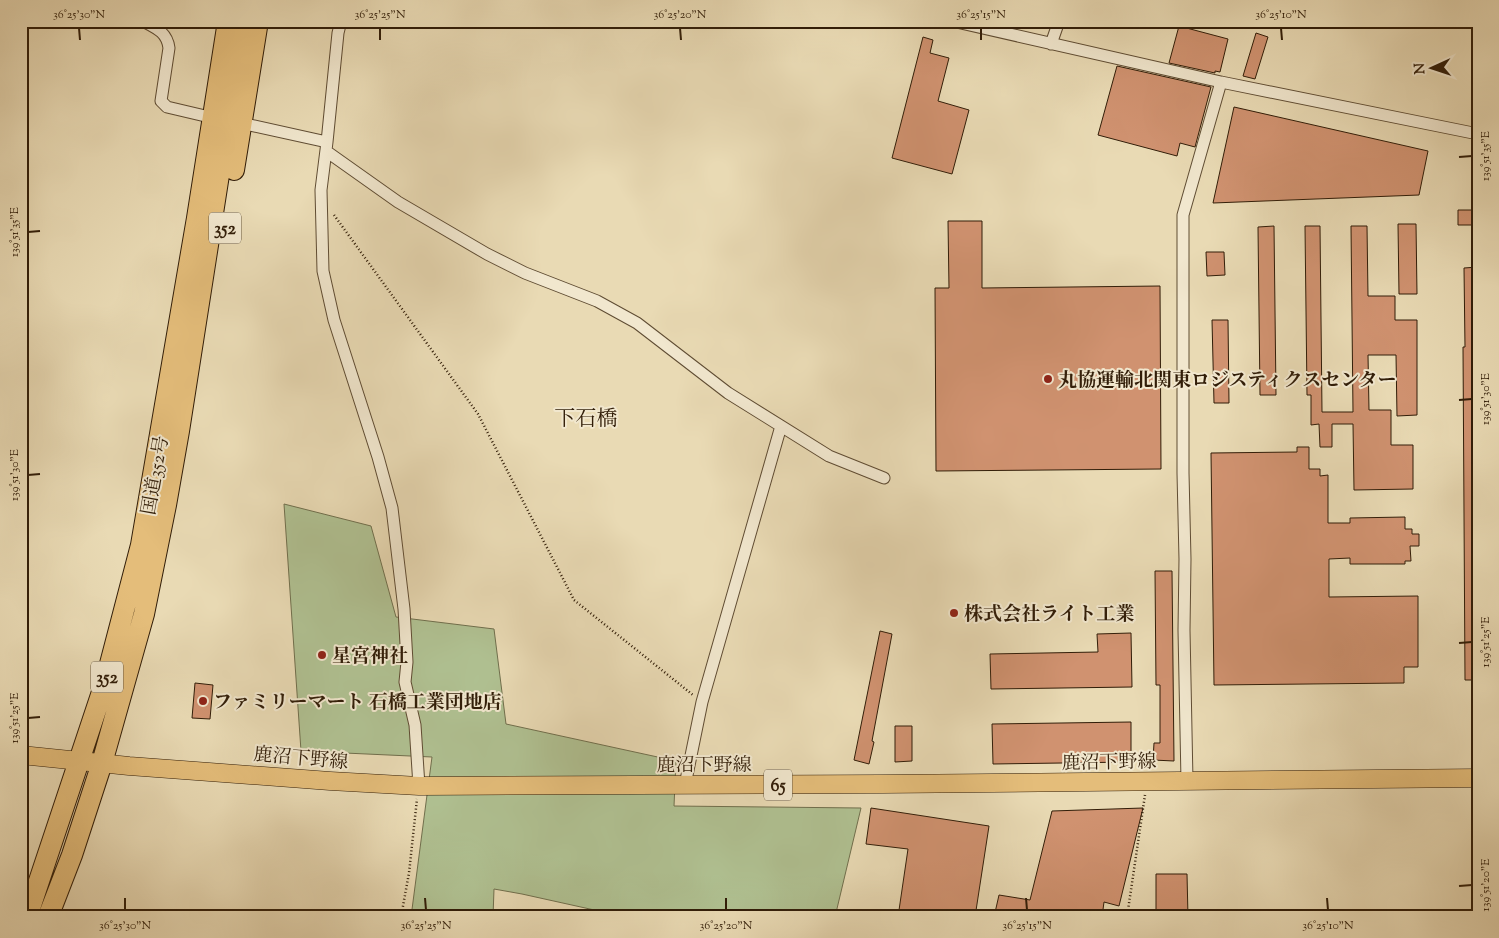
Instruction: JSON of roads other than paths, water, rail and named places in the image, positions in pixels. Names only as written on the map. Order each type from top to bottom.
[{"type":"highway","name":"352","points":[[216,21],[220,119]]},
{"type":"highway","name":"352","points":[[170,431],[209,328],[220,119],[228,21]]},
{"type":"highway","name":"352","points":[[170,431],[171,310],[243,21]]},
{"type":"highway","name":"352","points":[[220,119],[258,21]]},
{"type":"highway","name":"国道352号","points":[[49,916],[72,855],[102,763],[144,614],[158,504],[170,431]]},
{"type":"highway","name":"国道352号","points":[[28,913],[108,674],[141,545],[158,504]]},
{"type":"highway","points":[[28,913],[49,916]]},
{"type":"main road","name":"鹿沼下野線","points":[[21,755],[330,781],[419,786],[1478,778]]},
{"type":"street","points":[[144,21],[160,30],[168,40],[169,48],[161,102],[167,107],[327,147],[398,202],[487,254],[525,273],[597,301],[637,323],[728,393],[829,456],[884,478]]},
{"type":"street","points":[[340,21],[321,197],[323,270],[332,312],[353,384],[378,457],[392,508],[404,609],[407,662],[405,682],[415,725],[419,786]]},
{"type":"street","points":[[952,21],[1221,82],[1478,134]]},
{"type":"street","points":[[1051,44],[1059,21]]},
{"type":"street","points":[[1187,781],[1184,630],[1183,215],[1221,82]]},
{"type":"street","points":[[685,785],[702,702],[781,426]]},
{"type":"place","name":"丸協運輸北関東ロジスティクスセンター","points":[[1048,379]]},
{"type":"place","name":"株式会社ライト工業","points":[[954,613]]},
{"type":"place","name":"星宮神社","points":[[322,655]]},
{"type":"place","name":"ファミリーマート 石橋工業団地店","points":[[203,701]]},
{"type":"district","name":"下石橋","points":[[586,418]]}]
